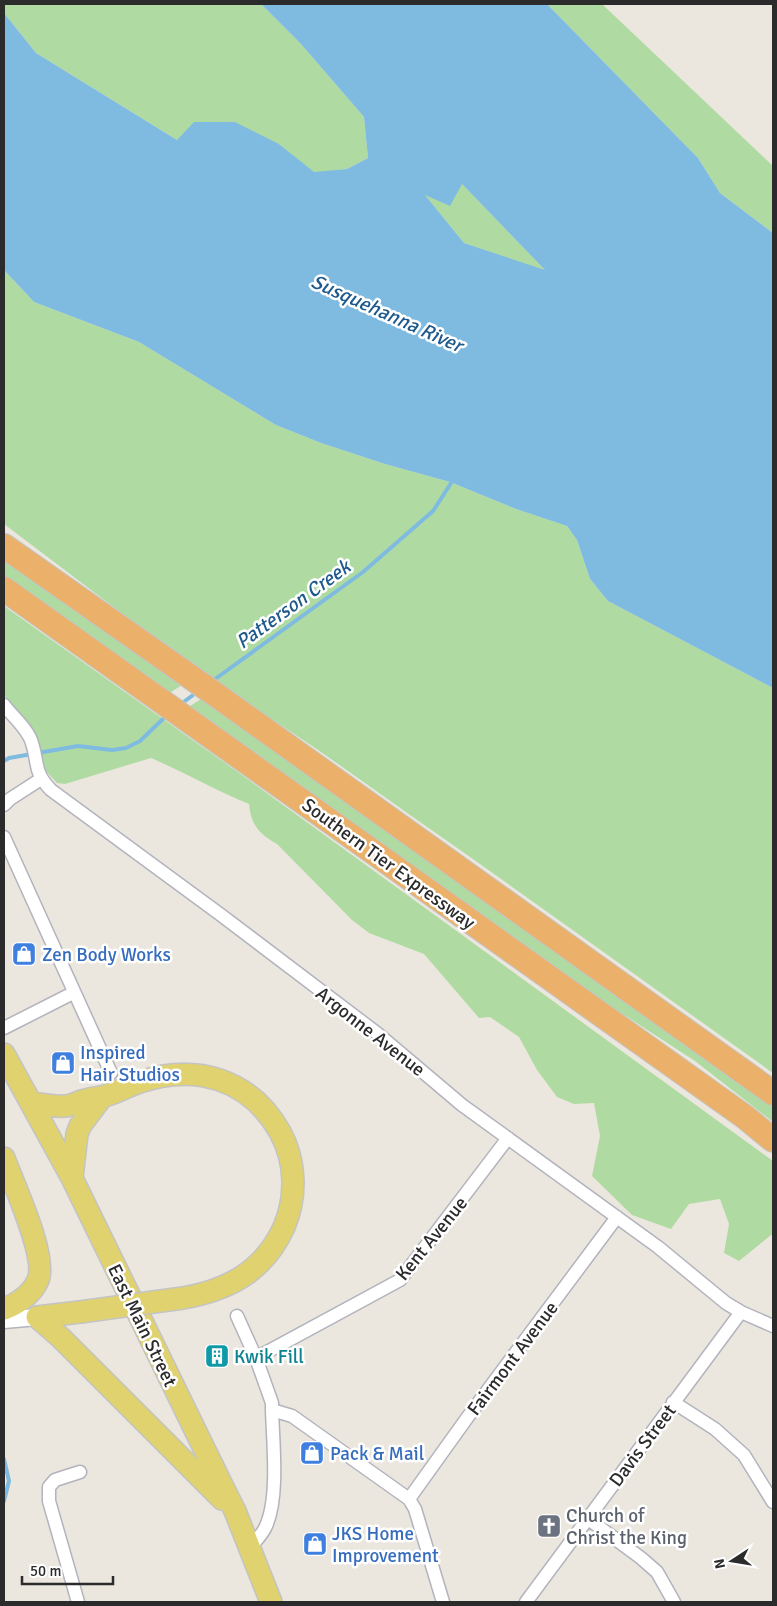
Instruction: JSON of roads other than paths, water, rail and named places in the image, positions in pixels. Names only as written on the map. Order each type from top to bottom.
[{"type":"highway","name":"Southern Tier Expressway","points":[[4,546],[193,678],[773,1093]]},
{"type":"highway","name":"Southern Tier Expressway","points":[[4,589],[737,1111],[773,1140]]},
{"type":"main road","name":"East Main Street","points":[[4,1054],[72,1178],[234,1512],[271,1602]]},
{"type":"main road","points":[[31,1102],[65,1106],[102,1097],[139,1082],[164,1076],[188,1074],[220,1079],[239,1088],[265,1110],[281,1134],[292,1165],[293,1182],[290,1209],[276,1242],[260,1262],[242,1277],[219,1289],[184,1298],[37,1317]]},
{"type":"main road","points":[[72,1178],[77,1134],[80,1126],[102,1097]]},
{"type":"main road","points":[[4,1158],[40,1259],[39,1279],[27,1296],[4,1309]]},
{"type":"main road","points":[[37,1317],[60,1337],[234,1512]]},
{"type":"street","points":[[4,705],[28,734],[32,743],[40,779],[10,798],[4,805]]},
{"type":"street","name":"Argonne Avenue","points":[[40,779],[51,790],[378,1034],[462,1105],[658,1247],[726,1303],[740,1312],[773,1326]]},
{"type":"street","points":[[4,837],[110,1073]]},
{"type":"street","points":[[4,1028],[73,993]]},
{"type":"street","name":"Kent Avenue","points":[[256,1358],[400,1280],[508,1138]]},
{"type":"street","name":"Fairmont Avenue","points":[[409,1499],[617,1217]]},
{"type":"street","name":"Davis Street","points":[[526,1602],[740,1312]]},
{"type":"street","points":[[237,1316],[256,1358],[272,1403],[274,1485],[270,1517],[265,1529],[250,1548]]},
{"type":"street","points":[[4,1320],[37,1317]]},
{"type":"street","points":[[673,1402],[715,1429],[744,1455],[773,1502]]},
{"type":"street","points":[[272,1410],[292,1416],[409,1499],[415,1509],[443,1602]]},
{"type":"street","points":[[78,1602],[49,1501],[49,1487],[55,1480],[80,1472]]},
{"type":"street","points":[[587,1518],[657,1572],[674,1602]]},
{"type":"water","name":"Susquehanna River","points":[[261,4],[547,4],[698,158],[720,193],[773,233],[773,688],[608,601],[590,579],[577,540],[567,526],[516,509],[450,482],[385,464],[321,443],[276,425],[139,342],[34,302],[4,270],[4,13],[36,53],[177,140],[194,122],[235,122],[279,144],[314,172],[347,169],[368,158],[364,117],[301,44]],"holes":[[[462,184],[545,270],[464,243],[425,195],[450,206]]]},
{"type":"waterway","name":"Patterson Creek","points":[[211,682],[363,572],[433,511],[453,480]]},
{"type":"waterway","name":"Patterson Creek","points":[[181,704],[197,692]]},
{"type":"waterway","name":"Patterson Creek","points":[[4,761],[9,758],[78,746],[112,750],[126,748],[140,741],[167,715]]},
{"type":"waterway","name":"Patterson Creek","points":[[4,1459],[9,1481],[4,1501]]},
{"type":"place","name":"Zen Body Works","points":[[24,954]]},
{"type":"place","name":"Inspired Hair Studios","points":[[63,1063]]},
{"type":"place","name":"Kwik Fill","points":[[217,1356]]},
{"type":"place","name":"Pack & Mail","points":[[312,1453]]},
{"type":"place","name":"Church of Christ the King","points":[[549,1526]]},
{"type":"place","name":"JKS Home Improvement","points":[[315,1544]]}]
